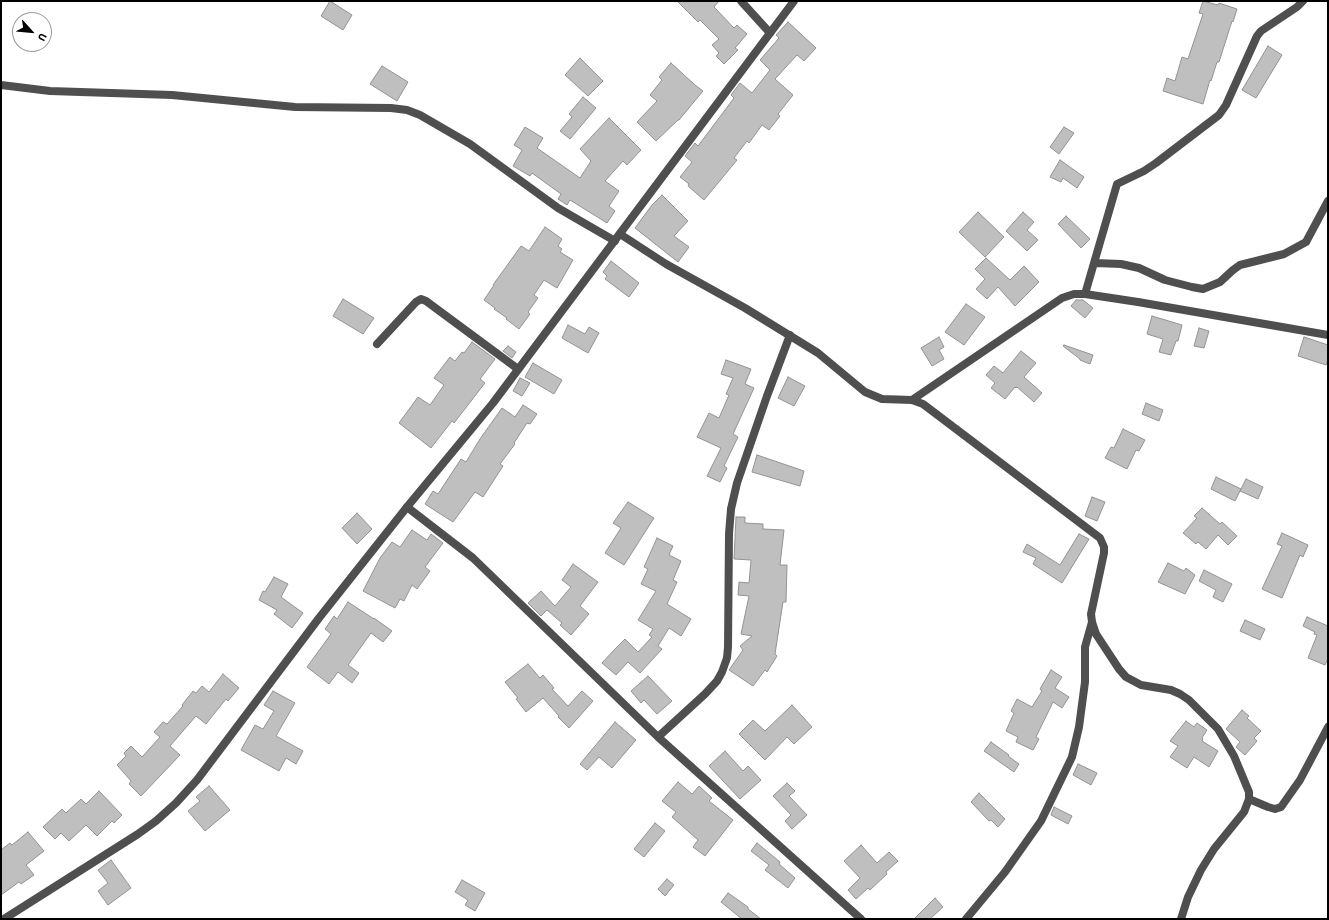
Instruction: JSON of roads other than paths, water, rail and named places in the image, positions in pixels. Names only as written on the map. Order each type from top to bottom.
[{"type":"street","points":[[741,1],[770,32]]},
{"type":"street","points":[[4,919],[156,822],[197,780],[319,618],[407,507],[493,403],[794,1]]},
{"type":"street","points":[[1086,294],[1111,202],[1118,183],[1144,171],[1219,115],[1226,105],[1257,36],[1261,31],[1297,7],[1303,1]]},
{"type":"street","points":[[1,85],[50,91],[180,96],[295,107],[392,108],[407,110],[470,144],[558,208],[666,264],[790,335],[818,353],[865,392],[882,399],[912,400],[923,404],[1100,538],[1104,547],[1104,553],[1091,614],[1096,634],[1126,677],[1141,685],[1171,690],[1180,694],[1218,729],[1234,756],[1249,792],[1249,799],[1244,812],[1214,849],[1201,870],[1188,897],[1181,919]]},
{"type":"street","points":[[1095,263],[1121,264],[1139,268],[1165,280],[1203,289],[1220,282],[1240,265],[1284,254],[1306,242],[1328,201]]},
{"type":"street","points":[[912,400],[1062,298],[1074,294],[1086,294],[1328,335]]},
{"type":"street","points":[[377,344],[420,299],[426,301],[518,369]]},
{"type":"street","points":[[658,737],[716,681],[722,672],[727,658],[729,534],[731,509],[737,483],[790,335]]},
{"type":"street","points":[[407,507],[473,558],[658,737],[861,919]]},
{"type":"street","points":[[966,919],[1005,872],[1041,821],[1072,758],[1079,727],[1085,682],[1085,647],[1092,622]]},
{"type":"street","points":[[1249,799],[1275,809],[1281,807],[1300,780],[1328,727]]}]
